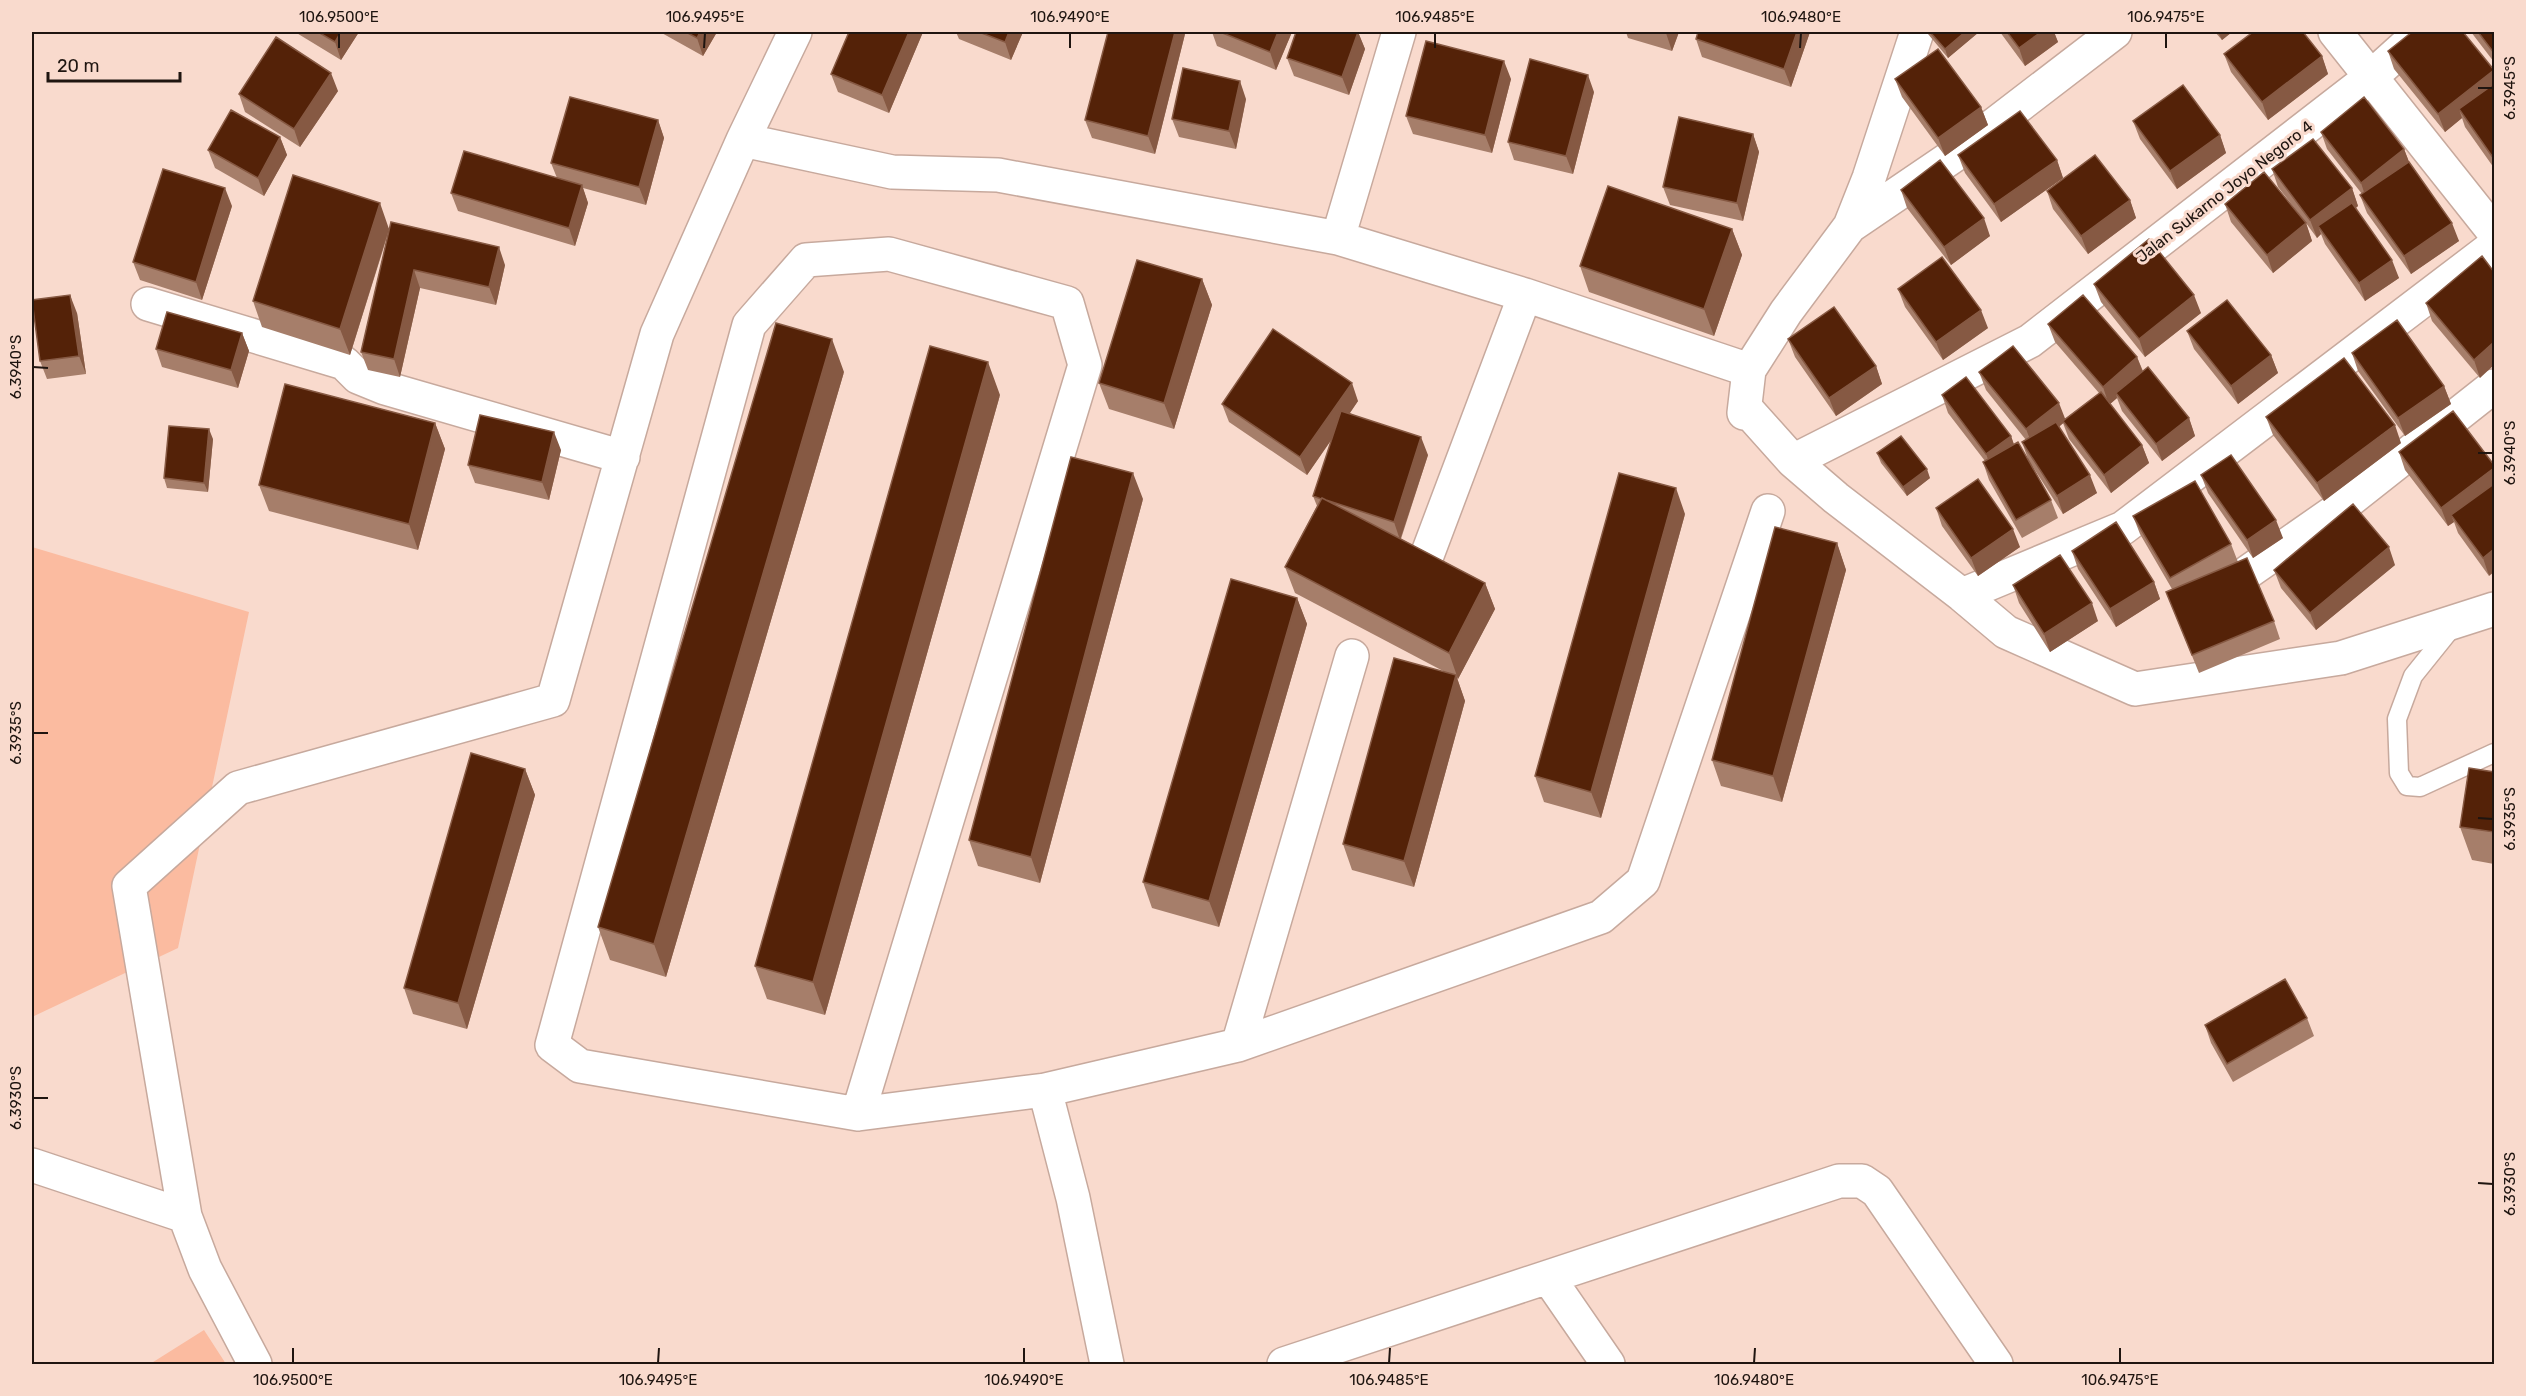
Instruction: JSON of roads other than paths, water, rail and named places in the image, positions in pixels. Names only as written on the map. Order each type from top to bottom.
[{"type":"street","points":[[255,1365],[205,1269],[185,1216],[129,886],[238,788],[554,700],[657,334],[743,140],[795,32]]},
{"type":"street","points":[[1338,238],[1399,32]]},
{"type":"street","points":[[1917,32],[1869,178],[1850,226],[1786,312],[1749,370],[1744,412],[1750,414],[1793,461],[1836,498],[1962,595],[2006,632],[2134,689],[2341,658],[2494,609]]},
{"type":"street","points":[[1850,226],[1956,154],[2115,32]]},
{"type":"street","points":[[2335,32],[2494,232]]},
{"type":"street","name":"Jalan Sukarno Joyo Negoro 4","points":[[1793,461],[2030,341],[2371,76],[2421,32]]},
{"type":"street","points":[[743,140],[892,172],[998,175],[1338,238],[1525,295],[1749,370]]},
{"type":"street","points":[[1962,595],[2123,528],[2494,246]]},
{"type":"street","points":[[858,1114],[1085,365],[1067,303],[889,254],[806,260],[748,325],[552,1045],[580,1066],[858,1114],[1045,1090],[1238,1045],[1601,917],[1643,881],[1768,511]]},
{"type":"street","points":[[1423,566],[1525,295]]},
{"type":"street","points":[[148,304],[344,363],[358,377],[385,388],[623,457]]},
{"type":"street","points":[[2248,572],[2337,510],[2494,386]]},
{"type":"street","points":[[1238,1045],[1352,656]]},
{"type":"street","points":[[1045,1090],[1073,1198],[1107,1365]]},
{"type":"street","points":[[32,1165],[185,1216]]},
{"type":"street","points":[[1284,1365],[1839,1181],[1862,1181],[1877,1191],[1996,1365]]},
{"type":"street","points":[[1548,1277],[1608,1365]]},
{"type":"lane","points":[[2459,619],[2413,676],[2397,719],[2399,773],[2407,786],[2421,787],[2494,753]]}]
